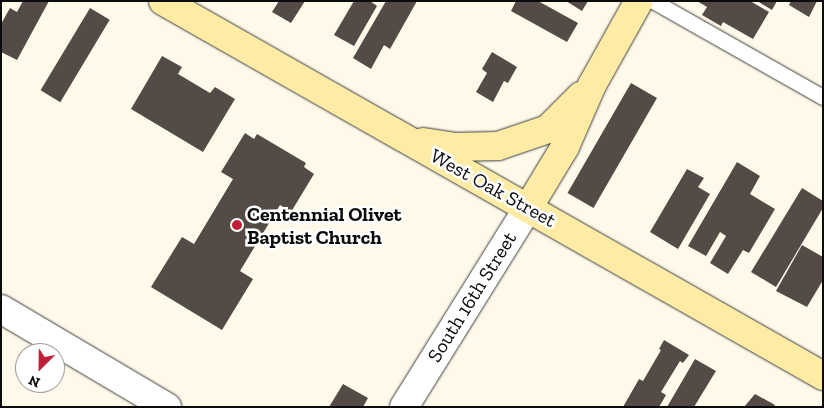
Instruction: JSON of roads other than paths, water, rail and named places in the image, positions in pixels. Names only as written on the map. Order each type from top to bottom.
[{"type":"main road","name":"West Oak Street","points":[[163,1],[823,376]]},
{"type":"main road","name":"South 16th Street","points":[[528,208],[565,147],[592,85],[639,1]]},
{"type":"main road","points":[[407,140],[453,147],[498,146],[548,129],[592,85]]},
{"type":"street","name":"South 16th Street","points":[[404,407],[528,208]]},
{"type":"street","points":[[1,309],[167,407]]},
{"type":"lane","points":[[653,1],[823,97]]},
{"type":"place","name":"Centennial Olivet Baptist Church","points":[[237,225]]}]
